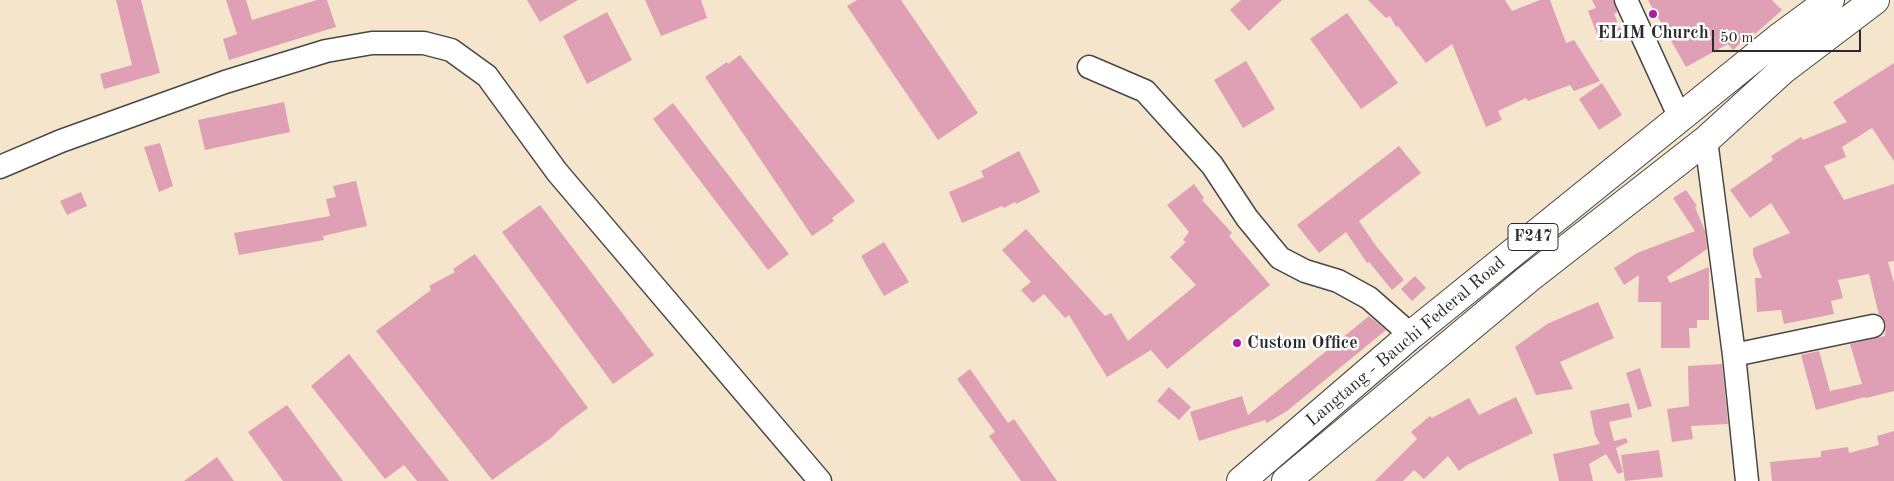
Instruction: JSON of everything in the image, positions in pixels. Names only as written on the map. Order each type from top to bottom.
[{"type":"main road","name":"Langtang - Bauchi Federal Road","points":[[1241,481],[1411,335],[1781,36],[1830,0]]},
{"type":"main road","name":"F247","points":[[1286,481],[1528,279],[1706,140],[1784,69],[1875,0]]},
{"type":"street","points":[[1626,0],[1680,118]]},
{"type":"street","points":[[0,167],[61,141],[225,82],[326,51],[372,43],[424,43],[451,50],[487,76],[557,172],[820,481]]},
{"type":"street","points":[[1089,67],[1145,91],[1212,165],[1247,218],[1280,258],[1304,271],[1338,281],[1369,298],[1411,335]]},
{"type":"street","points":[[1706,140],[1734,355],[1747,481]]},
{"type":"street","points":[[1734,355],[1873,326]]},
{"type":"building","points":[[116,0],[141,0],[160,73],[104,89],[100,74],[132,65]]},
{"type":"building","points":[[226,0],[246,0],[252,20],[317,0],[327,0],[336,27],[229,60],[223,39],[237,34]]},
{"type":"building","points":[[527,0],[578,0],[540,22]]},
{"type":"building","points":[[645,0],[701,0],[707,18],[661,36]]},
{"type":"building","points":[[857,0],[901,0],[978,113],[938,140],[847,6]]},
{"type":"building","points":[[1241,0],[1282,0],[1249,31],[1230,10]]},
{"type":"building","points":[[1368,0],[1505,0],[1512,11],[1540,0],[1550,0],[1566,43],[1574,40],[1600,81],[1574,91],[1570,85],[1528,101],[1526,98],[1498,111],[1502,120],[1486,127],[1452,44],[1426,63],[1398,26],[1396,27],[1390,16],[1386,18]]},
{"type":"building","points":[[1592,0],[1613,0],[1617,12],[1614,14],[1622,32],[1600,42],[1588,11],[1596,8]]},
{"type":"building","points":[[1648,0],[1772,0],[1782,10],[1755,34],[1753,32],[1733,50],[1728,44],[1686,67]]},
{"type":"building","points":[[607,12],[632,60],[587,84],[563,36]]},
{"type":"building","points":[[1347,13],[1398,83],[1361,109],[1310,39]]},
{"type":"building","points":[[740,55],[855,201],[832,218],[834,221],[812,236],[705,77]]},
{"type":"building","points":[[1246,61],[1275,109],[1243,128],[1214,80]]},
{"type":"building","points":[[1894,63],[1894,161],[1872,128],[1842,147],[1846,157],[1824,166],[1844,200],[1894,184],[1894,261],[1888,262],[1894,283],[1894,391],[1816,410],[1801,355],[1819,351],[1830,391],[1862,384],[1850,344],[1885,336],[1886,323],[1879,315],[1869,274],[1838,280],[1843,298],[1831,301],[1834,314],[1784,324],[1781,310],[1757,312],[1755,278],[1762,278],[1753,255],[1753,248],[1790,233],[1771,203],[1750,218],[1730,190],[1773,160],[1771,156],[1801,137],[1803,140],[1847,122],[1833,102]]},
{"type":"building","points":[[1602,83],[1622,115],[1599,130],[1579,99]]},
{"type":"building","points":[[284,102],[290,132],[205,150],[198,120]]},
{"type":"building","points":[[673,103],[789,254],[768,270],[653,119]]},
{"type":"building","points":[[160,143],[173,186],[159,192],[144,147]]},
{"type":"building","points":[[1399,146],[1421,173],[1359,221],[1376,246],[1404,280],[1392,290],[1369,262],[1367,263],[1346,232],[1319,253],[1297,225]]},
{"type":"building","points":[[1019,151],[1040,192],[1016,204],[1015,202],[1004,208],[1002,206],[962,223],[949,192],[984,177],[981,171]]},
{"type":"building","points":[[356,181],[367,226],[323,236],[324,240],[239,255],[234,233],[330,216],[326,199],[336,197],[333,186]]},
{"type":"building","points":[[1194,184],[1204,198],[1202,200],[1232,233],[1229,236],[1270,285],[1167,369],[1151,350],[1107,377],[1069,315],[1065,318],[1044,294],[1033,303],[1021,290],[1031,282],[1002,250],[1026,229],[1105,316],[1111,313],[1128,341],[1196,285],[1170,257],[1186,242],[1183,240],[1189,232],[1167,205]]},
{"type":"building","points":[[1686,190],[1697,206],[1695,207],[1705,231],[1707,249],[1667,277],[1670,283],[1709,267],[1709,320],[1697,320],[1697,328],[1689,328],[1690,348],[1661,348],[1661,302],[1638,302],[1639,275],[1624,285],[1614,268],[1637,253],[1695,231],[1673,198]]},
{"type":"building","points":[[81,192],[87,206],[67,215],[60,201]]},
{"type":"building","points":[[540,205],[654,355],[613,384],[502,232]]},
{"type":"building","points":[[884,242],[909,282],[884,296],[861,256]]},
{"type":"building","points":[[475,254],[588,408],[551,438],[492,480],[376,331],[431,290],[429,286],[455,272],[453,269]]},
{"type":"building","points":[[1415,276],[1426,288],[1412,301],[1401,289]]},
{"type":"building","points":[[1598,302],[1614,338],[1560,362],[1573,389],[1536,395],[1515,347],[1547,324]]},
{"type":"building","points":[[1369,316],[1386,330],[1287,411],[1267,423],[1265,420],[1199,441],[1190,412],[1242,396],[1248,415]]},
{"type":"building","points":[[349,354],[449,481],[417,481],[404,465],[385,479],[311,386]]},
{"type":"building","points":[[1722,364],[1728,424],[1691,426],[1693,439],[1672,442],[1667,409],[1689,406],[1688,366]]},
{"type":"building","points":[[1640,368],[1652,406],[1638,410],[1626,373]]},
{"type":"building","points":[[970,369],[1008,423],[1014,419],[1057,481],[1021,481],[989,436],[995,432],[957,379]]},
{"type":"building","points":[[1169,387],[1191,407],[1179,420],[1157,401]]},
{"type":"building","points":[[1516,397],[1533,433],[1467,465],[1459,471],[1448,456],[1424,479],[1414,470],[1403,481],[1375,481],[1417,439],[1411,432],[1430,416],[1432,418],[1469,398],[1479,415]]},
{"type":"building","points":[[1629,403],[1632,417],[1609,422],[1614,441],[1626,438],[1628,442],[1616,448],[1623,472],[1618,474],[1606,454],[1589,464],[1593,481],[1559,481],[1553,454],[1600,444],[1595,435],[1590,411]]},
{"type":"building","points":[[287,405],[343,481],[283,481],[248,432]]},
{"type":"building","points":[[1894,431],[1894,481],[1772,481],[1770,462],[1821,457],[1821,451],[1848,447],[1849,453],[1879,445],[1877,436]]},
{"type":"building","points":[[1659,450],[1663,477],[1625,481],[1621,455]]},
{"type":"building","points":[[217,457],[234,481],[184,481]]},
{"type":"place","name":"ELIM Church","points":[[1653,14]]},
{"type":"place","name":"Custom Office","points":[[1237,343]]}]
